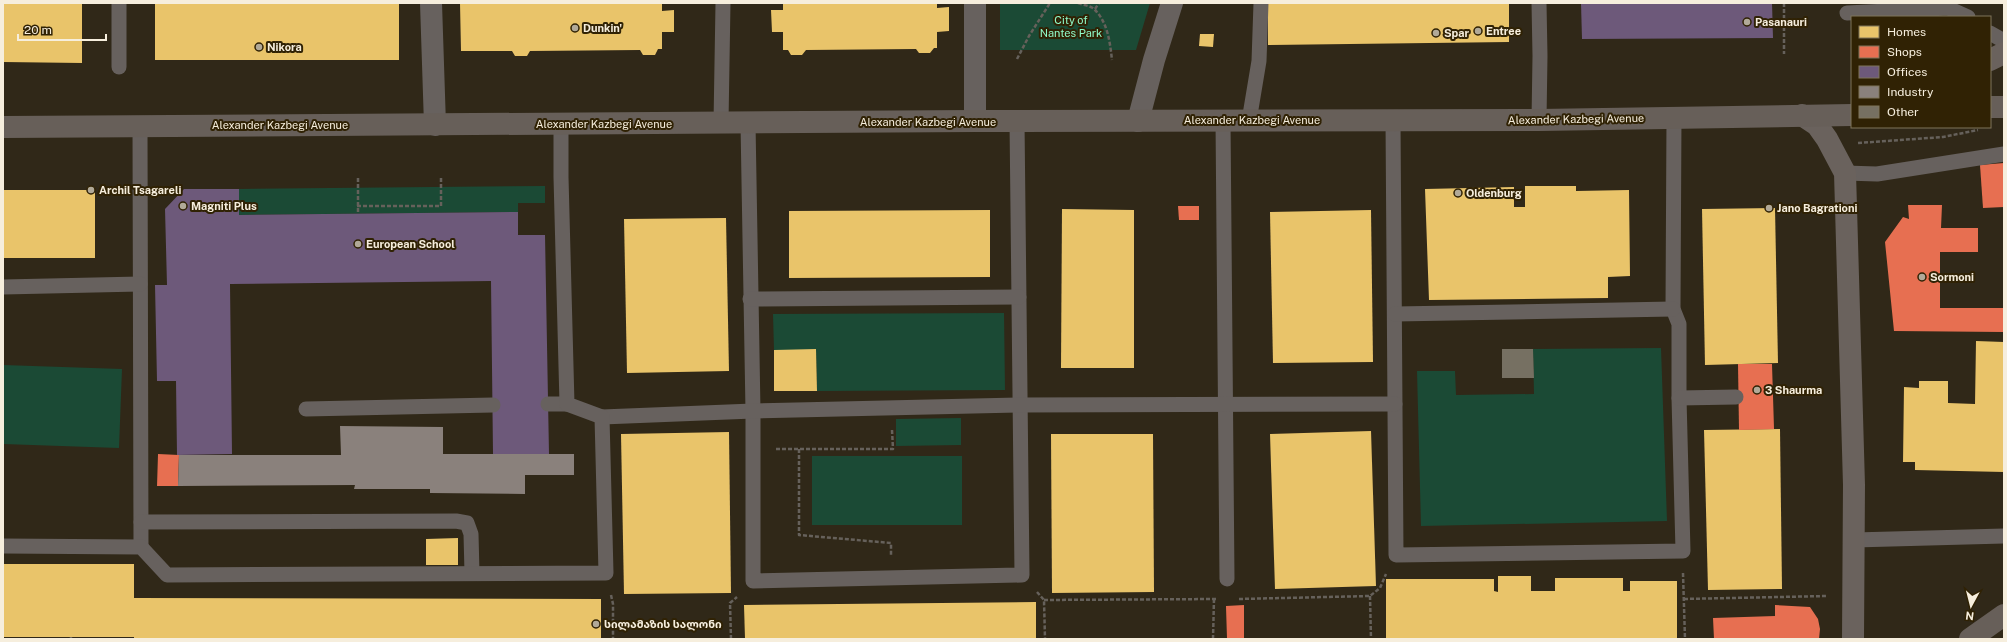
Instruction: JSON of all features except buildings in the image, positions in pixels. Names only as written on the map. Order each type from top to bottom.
[{"type":"main road","points":[[1991,60],[2004,53]]},
{"type":"main road","name":"Alexander Kazbegi Avenue","points":[[3,127],[975,121],[1539,120],[1802,115],[1851,105]]},
{"type":"main road","points":[[1991,107],[2004,108]]},
{"type":"main road","points":[[1802,115],[1851,115]]},
{"type":"main road","points":[[1802,115],[1817,125],[1832,148],[1845,173],[1854,485],[1853,639]]},
{"type":"main road","points":[[1970,639],[2004,615]]},
{"type":"street","points":[[431,3],[435,125]]},
{"type":"street","points":[[975,3],[975,121]]},
{"type":"street","points":[[1138,121],[1154,60],[1172,3]]},
{"type":"lane","points":[[118,3],[119,67]]},
{"type":"lane","points":[[721,123],[723,3]]},
{"type":"lane","points":[[1249,121],[1259,61],[1261,3]]},
{"type":"lane","points":[[1539,3],[1539,120]]},
{"type":"lane","points":[[1847,12],[1948,8],[1966,16]]},
{"type":"lane","points":[[1991,34],[2004,41]]},
{"type":"lane","points":[[1393,120],[1396,555],[1683,551],[1678,398],[1679,324],[1673,309],[1674,117]]},
{"type":"lane","points":[[1223,120],[1227,579]]},
{"type":"lane","points":[[748,123],[753,411],[753,581],[1022,575],[1018,121]]},
{"type":"lane","points":[[561,124],[566,404]]},
{"type":"lane","points":[[140,125],[141,548],[167,575],[606,573],[602,417]]},
{"type":"lane","points":[[1845,173],[1877,174],[2004,154]]},
{"type":"lane","points":[[3,286],[140,284]]},
{"type":"lane","points":[[750,299],[1019,297]]},
{"type":"lane","points":[[1395,314],[1673,309]]},
{"type":"lane","points":[[1678,398],[1736,397]]},
{"type":"lane","points":[[548,404],[566,404],[602,417],[753,411],[1020,404],[1395,404]]},
{"type":"lane","points":[[306,409],[493,405]]},
{"type":"lane","points":[[141,522],[456,521],[467,523],[471,534],[472,573]]},
{"type":"lane","points":[[1854,540],[2004,536]]},
{"type":"lane","points":[[3,546],[141,548]]},
{"type":"path","points":[[1017,60],[1029,36],[1050,3]]},
{"type":"path","points":[[1078,3],[1095,9],[1109,38],[1112,60]]},
{"type":"path","points":[[1095,9],[1099,3]]},
{"type":"path","points":[[1784,3],[1784,54]]},
{"type":"path","points":[[1832,148],[1854,143],[1943,137],[1981,130]]},
{"type":"path","points":[[358,178],[358,214]]},
{"type":"path","points":[[357,206],[441,206],[441,178]]},
{"type":"path","points":[[753,450],[893,449],[892,408]]},
{"type":"path","points":[[799,449],[799,534],[891,543],[892,578]]},
{"type":"path","points":[[1683,551],[1684,639]]},
{"type":"path","points":[[606,573],[613,604],[613,639]]},
{"type":"path","points":[[1022,575],[1044,600],[1045,639]]},
{"type":"path","points":[[1214,639],[1214,599],[1227,579]]},
{"type":"path","points":[[731,639],[730,603],[753,581]]},
{"type":"path","points":[[1370,596],[1371,639]]},
{"type":"path","points":[[1684,599],[1829,596]]},
{"type":"green space","name":"City of Nantes Park","points":[[1000,3],[1150,3],[1136,50],[1000,50]]},
{"type":"green space","points":[[545,186],[545,203],[518,203],[518,212],[239,215],[239,189]]},
{"type":"green space","points":[[1004,313],[1005,390],[817,391],[816,350],[774,350],[773,314]]},
{"type":"green space","points":[[1661,348],[1667,521],[1421,526],[1417,371],[1455,371],[1456,395],[1534,394],[1533,349]]},
{"type":"green space","points":[[3,365],[122,369],[119,448],[3,444]]},
{"type":"green space","points":[[961,418],[961,445],[896,446],[896,419]]},
{"type":"green space","points":[[812,456],[962,456],[962,525],[812,525]]},
{"type":"place","name":"Pasanauri","points":[[1747,22]]},
{"type":"place","name":"Dunkin'","points":[[575,28]]},
{"type":"place","name":"Entree","points":[[1478,31]]},
{"type":"place","name":"Spar","points":[[1436,33]]},
{"type":"place","name":"Nikora","points":[[259,47]]},
{"type":"place","name":"Archil Tsagareli","points":[[91,190]]},
{"type":"place","name":"Oldenburg","points":[[1458,193]]},
{"type":"place","name":"Magniti Plus","points":[[183,206]]},
{"type":"place","name":"Jano Bagrationi","points":[[1769,208]]},
{"type":"place","name":"European School","points":[[358,244]]},
{"type":"place","name":"Sormoni","points":[[1922,277]]},
{"type":"place","name":"3 Shaurma","points":[[1757,390]]},
{"type":"place","name":"სილამაზის სალონი","points":[[596,624]]}]
